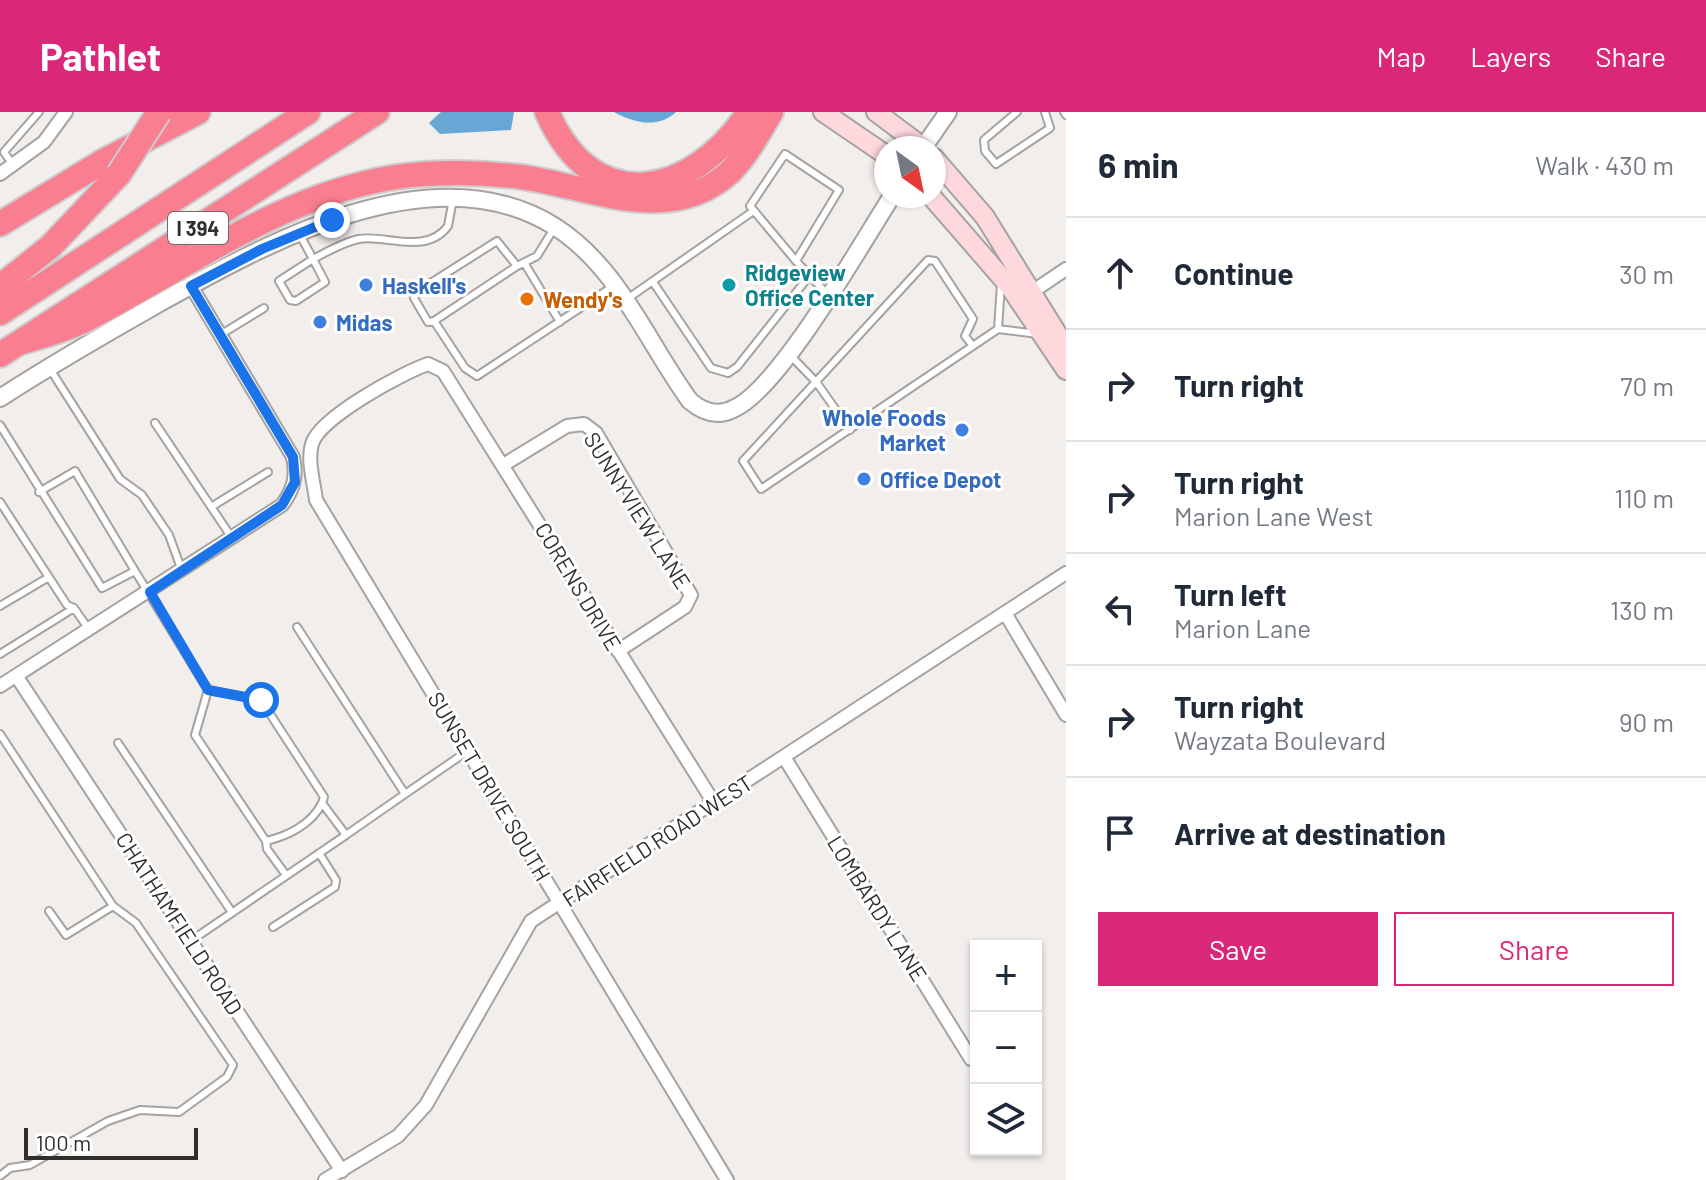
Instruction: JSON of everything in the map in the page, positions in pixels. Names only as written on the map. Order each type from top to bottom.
[{"type":"highway","points":[[0,287],[51,246],[119,174],[159,112]]},
{"type":"highway","points":[[0,224],[102,162],[198,112]]},
{"type":"highway","name":"I 394","points":[[0,313],[308,112]]},
{"type":"highway","name":"I 394","points":[[10,349],[377,112]]},
{"type":"highway","points":[[547,112],[560,135],[583,161],[616,180],[669,182],[715,155],[732,139],[749,112]]},
{"type":"highway","points":[[715,155],[732,112]]},
{"type":"highway","points":[[10,349],[84,321],[296,206],[385,179],[423,174],[486,174],[543,181],[638,201],[682,197],[728,173],[771,112]]},
{"type":"main road","points":[[823,112],[874,147]]},
{"type":"main road","points":[[876,112],[908,136]]},
{"type":"main road","points":[[946,171],[969,196],[1026,296],[1066,348]]},
{"type":"main road","points":[[942,208],[1002,277],[1026,296],[1039,334],[1066,370]]},
{"type":"street","points":[[0,174],[44,142],[66,112]]},
{"type":"street","points":[[932,136],[948,112]]},
{"type":"street","points":[[0,398],[191,286],[298,232],[368,209],[427,198],[509,208],[555,226],[577,244],[615,285],[690,401],[707,412],[738,407],[789,353],[884,208]]},
{"type":"street","points":[[1026,296],[1066,269]]},
{"type":"street","points":[[0,686],[282,505],[295,482],[293,457],[191,286]]},
{"type":"street","name":"CORENS DRIVE","points":[[321,427],[408,371],[428,364],[443,371],[505,464],[714,803]]},
{"type":"street","name":"SUNNYVIEW LANE","points":[[505,464],[567,426],[584,424],[596,433],[691,595],[685,607],[618,651]]},
{"type":"street","name":"SUNSET DRIVE SOUTH","points":[[321,427],[310,449],[316,500],[727,1180]]},
{"type":"street","name":"FAIRFIELD ROAD WEST","points":[[325,1180],[398,1136],[426,1105],[520,935],[531,921],[1066,573]]},
{"type":"street","points":[[1005,613],[1066,715]]},
{"type":"street","name":"CHATHAMFIELD ROAD","points":[[17,677],[342,1171]]},
{"type":"street","name":"LOMBARDY LANE","points":[[784,757],[970,1057]]},
{"type":"lane","points":[[14,166],[4,152],[39,112]]},
{"type":"lane","points":[[1017,112],[986,136],[985,151],[996,164],[1050,128],[1045,112]]},
{"type":"lane","points":[[796,261],[839,190],[785,154],[750,206],[752,212],[796,261],[828,295]]},
{"type":"lane","points":[[298,232],[313,259],[325,282],[296,301],[290,300],[279,281],[313,259],[358,239],[400,243],[438,236],[448,226],[453,199]]},
{"type":"lane","points":[[626,300],[752,212]]},
{"type":"lane","points":[[555,226],[537,256],[521,265],[434,321],[428,322],[415,302],[414,294],[497,241],[521,265],[560,322]]},
{"type":"lane","points":[[973,346],[965,336],[973,319],[935,261],[928,260],[743,461],[761,489],[850,430],[998,329],[1039,334]]},
{"type":"lane","points":[[653,282],[711,368],[728,373],[737,367],[810,275]]},
{"type":"lane","points":[[998,329],[1002,277]]},
{"type":"lane","points":[[434,321],[465,368],[477,376],[615,285]]},
{"type":"lane","points":[[220,335],[264,308]]},
{"type":"lane","points":[[789,353],[817,383],[850,430]]},
{"type":"lane","points":[[49,367],[120,479],[142,495],[169,535],[182,571]]},
{"type":"lane","points":[[155,423],[232,538]]},
{"type":"lane","points":[[0,425],[39,492],[102,588],[135,571]]},
{"type":"lane","points":[[39,492],[75,471],[208,690],[195,735],[286,875]]},
{"type":"lane","points":[[211,507],[268,472]]},
{"type":"lane","points":[[0,502],[67,605],[74,608],[90,631]]},
{"type":"lane","points":[[0,606],[49,577]]},
{"type":"lane","points":[[0,654],[74,608]]},
{"type":"lane","points":[[297,627],[405,794]]},
{"type":"lane","points":[[208,690],[261,700],[324,797],[318,811],[288,836],[266,841]]},
{"type":"lane","points":[[0,734],[113,906],[136,923],[233,1065],[227,1077],[179,1112],[140,1110],[108,1121],[30,1165],[10,1168],[0,1176]]},
{"type":"lane","points":[[118,743],[231,911]]},
{"type":"lane","points":[[192,940],[469,750]]},
{"type":"lane","points":[[322,803],[346,835]]},
{"type":"lane","points":[[273,927],[335,887],[336,880],[319,853]]},
{"type":"lane","points":[[49,911],[66,935],[113,906]]},
{"type":"water","points":[[441,112],[514,112],[511,130],[440,134],[429,123]]},
{"type":"water","points":[[614,112],[676,112],[662,121],[646,122]]},
{"type":"place","name":"Haskell's","points":[[366,285]]},
{"type":"place","name":"Ridgeview Office Center","points":[[729,285]]},
{"type":"place","name":"Wendy's","points":[[527,299]]},
{"type":"place","name":"Midas","points":[[320,322]]},
{"type":"place","name":"Whole Foods Market","points":[[962,430]]},
{"type":"place","name":"Office Depot","points":[[864,479]]},
{"type":"route","points":[[261,700],[208,690],[160,614],[150,592],[282,505],[295,482],[293,457],[191,286],[294,234],[332,220]]}]
